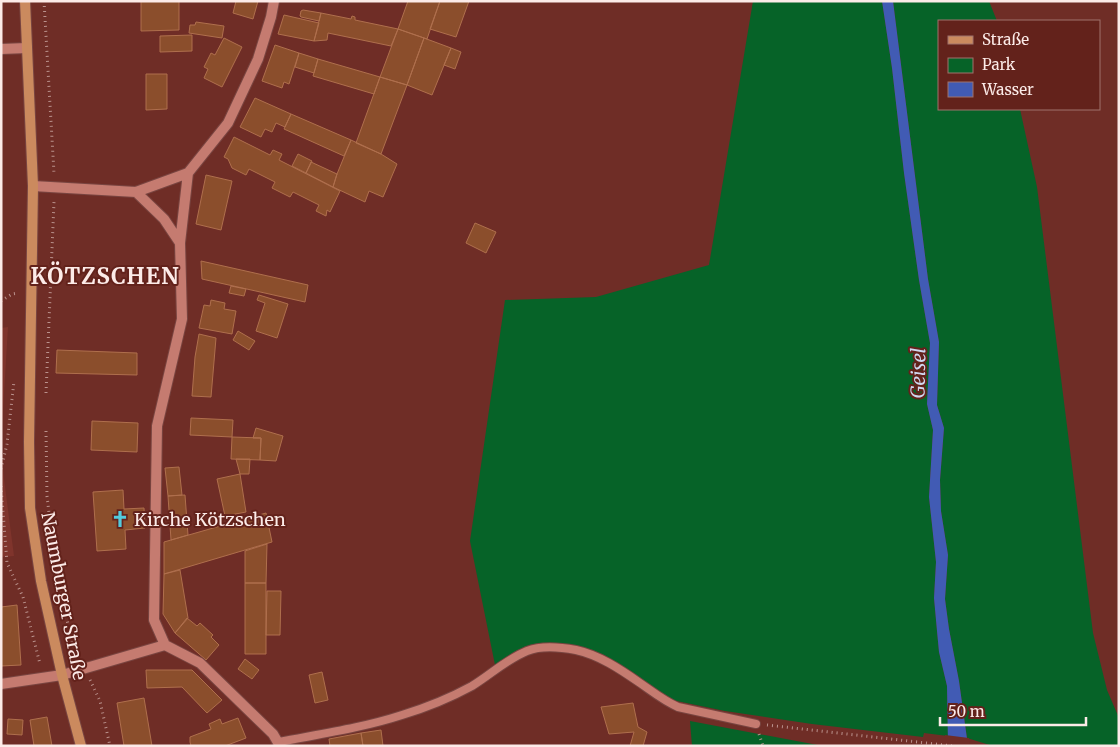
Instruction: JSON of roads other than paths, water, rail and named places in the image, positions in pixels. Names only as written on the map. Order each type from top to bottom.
[{"type":"street","name":"Naumburger Straße","points":[[25,1],[33,186],[29,442],[30,508],[41,581],[62,675],[81,746]]},
{"type":"street","points":[[274,1],[258,59],[228,122],[188,173],[180,243],[182,319],[157,426],[154,620],[165,645],[200,662],[273,734],[279,744]]},
{"type":"street","points":[[1,49],[27,48]]},
{"type":"street","points":[[33,186],[136,192],[188,173]]},
{"type":"street","points":[[136,192],[164,219],[180,243]]},
{"type":"street","points":[[1,684],[62,675],[165,645]]},
{"type":"lane","points":[[279,744],[402,715],[451,697],[528,651],[548,647],[578,651],[600,658],[624,672],[668,703],[678,707],[756,724]]},
{"type":"water","points":[[882,1],[893,1],[928,279],[939,342],[937,405],[944,428],[940,480],[941,511],[948,555],[945,599],[968,746],[948,746],[947,686],[939,652],[937,631],[934,598],[936,562],[929,497],[933,430],[927,404],[930,343],[919,280]]},
{"type":"place","name":"Kirche Kötzschen","points":[[120,519]]},
{"type":"district","name":"KÖTZSCHEN","points":[[105,276]]},
{"type":"water label","name":"Geisel","points":[[918,373]]}]
